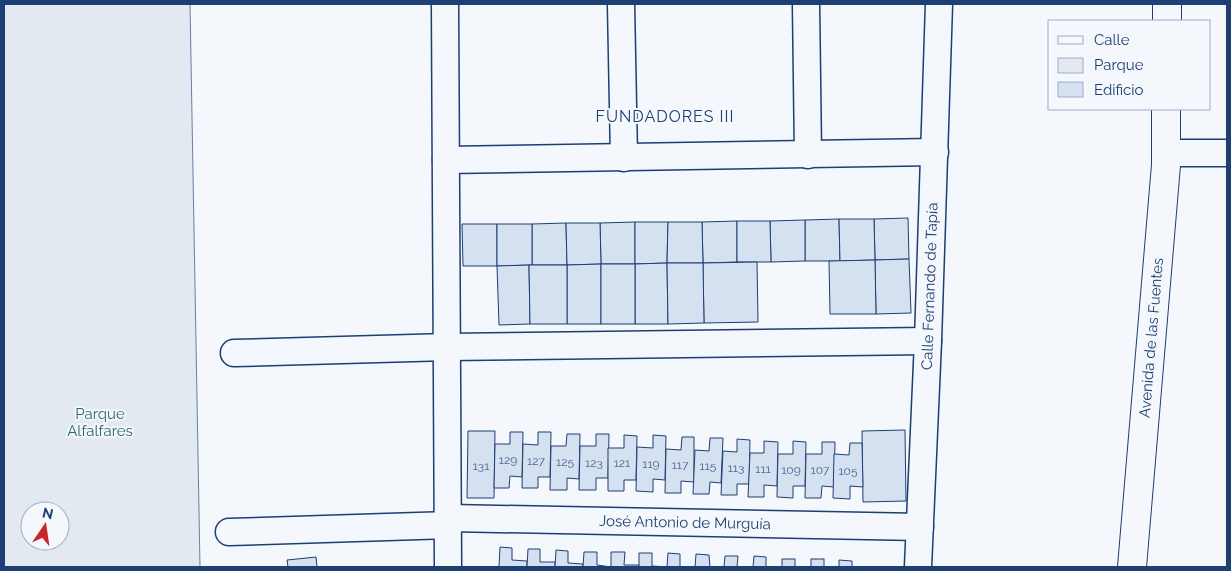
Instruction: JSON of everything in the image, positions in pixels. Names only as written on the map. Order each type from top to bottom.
[{"type":"main road","points":[[1167,20],[1168,4]]},
{"type":"main road","name":"Avenida de las Fuentes","points":[[1132,567],[1166,153],[1166,110]]},
{"type":"street","points":[[445,4],[450,521],[448,567]]},
{"type":"street","points":[[621,4],[624,158]]},
{"type":"street","points":[[806,4],[808,155]]},
{"type":"street","name":"Calle Fernando de Tapía","points":[[918,567],[928,341],[939,4]]},
{"type":"street","points":[[446,160],[935,152]]},
{"type":"street","points":[[1166,153],[1227,153]]},
{"type":"street","points":[[234,353],[448,347],[928,341]]},
{"type":"street","name":"José Antonio de Murguía","points":[[229,532],[450,521],[920,527]]},
{"type":"green space","name":"Parque Alfalfares","points":[[4,4],[190,4],[200,567],[4,567]]},
{"type":"building","points":[[908,218],[909,259],[875,260],[874,219]]},
{"type":"building","points":[[839,219],[840,261],[805,261],[805,220]]},
{"type":"building","points":[[839,219],[874,219],[875,260],[840,261]]},
{"type":"building","points":[[805,220],[805,261],[771,262],[770,221]]},
{"type":"building","points":[[737,221],[737,262],[703,263],[702,222]]},
{"type":"building","points":[[737,221],[770,221],[771,262],[737,262]]},
{"type":"building","points":[[635,222],[635,264],[601,264],[600,223]]},
{"type":"building","points":[[635,222],[668,222],[667,263],[635,264]]},
{"type":"building","points":[[668,222],[702,222],[703,263],[667,263]]},
{"type":"building","points":[[566,223],[567,265],[532,265],[532,224]]},
{"type":"building","points":[[566,223],[600,223],[601,264],[567,265]]},
{"type":"building","points":[[462,224],[497,224],[497,266],[463,266]]},
{"type":"building","points":[[497,224],[532,224],[532,265],[497,266]]},
{"type":"building","points":[[909,259],[911,313],[876,314],[875,260]]},
{"type":"building","points":[[875,260],[876,314],[830,314],[829,261]]},
{"type":"building","points":[[757,262],[758,322],[704,323],[703,263]]},
{"type":"building","points":[[667,263],[668,324],[635,324],[635,264]]},
{"type":"building","points":[[667,263],[703,263],[704,323],[668,324]]},
{"type":"building","points":[[601,264],[601,324],[567,324],[567,265]]},
{"type":"building","points":[[601,264],[635,264],[635,324],[601,324]]},
{"type":"building","points":[[529,265],[530,324],[499,325],[497,266]]},
{"type":"building","points":[[529,265],[567,265],[567,324],[530,324]]},
{"type":"building","points":[[905,430],[906,501],[863,502],[862,431]]},
{"type":"building","points":[[468,431],[495,431],[494,498],[467,498]]},
{"type":"building","points":[[510,432],[523,432],[522,477],[510,476],[509,488],[494,488],[495,444],[510,444]]},
{"type":"building","points":[[538,432],[551,432],[550,477],[538,477],[538,488],[522,488],[523,444],[538,445]]},
{"type":"building","points":[[567,434],[580,434],[579,479],[567,478],[567,490],[550,490],[551,446],[566,446]]},
{"type":"building","points":[[596,434],[609,434],[608,478],[596,478],[596,490],[579,490],[580,446],[596,446]]},
{"type":"building","points":[[624,435],[637,436],[636,480],[624,480],[624,491],[608,491],[608,448],[624,448]]},
{"type":"building","points":[[653,435],[666,436],[665,480],[653,479],[653,492],[636,491],[637,447],[653,448]]},
{"type":"building","points":[[682,437],[694,437],[694,482],[681,481],[681,493],[665,493],[666,449],[681,450]]},
{"type":"building","points":[[710,438],[723,438],[721,483],[710,482],[709,494],[693,494],[695,450],[709,451]]},
{"type":"building","points":[[737,439],[750,440],[749,484],[737,484],[737,495],[721,495],[723,451],[737,452]]},
{"type":"building","points":[[764,441],[778,442],[777,486],[764,485],[764,497],[748,497],[750,453],[764,453]]},
{"type":"building","points":[[793,441],[806,442],[805,486],[793,486],[793,498],[777,497],[778,454],[793,454]]},
{"type":"building","points":[[822,442],[835,442],[834,487],[822,486],[821,498],[805,498],[806,454],[822,454]]},
{"type":"building","points":[[850,443],[862,443],[863,487],[850,486],[850,499],[833,498],[834,454],[849,455]]},
{"type":"building","points":[[500,547],[512,548],[512,560],[527,561],[527,567],[499,567]]},
{"type":"building","points":[[528,549],[540,549],[540,562],[555,562],[555,567],[527,567]]},
{"type":"building","points":[[556,550],[568,551],[568,563],[583,564],[583,567],[555,567]]},
{"type":"building","points":[[584,552],[597,552],[597,565],[611,567],[583,567]]},
{"type":"building","points":[[611,552],[625,552],[624,565],[639,565],[639,567],[611,567]]},
{"type":"building","points":[[639,553],[652,553],[652,566],[667,567],[639,567]]},
{"type":"building","points":[[668,553],[680,554],[680,567],[667,567]]},
{"type":"building","points":[[696,554],[709,555],[710,567],[695,567]]},
{"type":"building","points":[[725,556],[738,556],[737,567],[724,567]]},
{"type":"building","points":[[754,556],[766,557],[766,567],[753,567]]},
{"type":"building","points":[[316,557],[317,567],[288,567],[287,560]]},
{"type":"building","points":[[782,559],[795,559],[795,567],[782,567]]},
{"type":"building","points":[[811,559],[824,559],[824,567],[811,567]]},
{"type":"building","points":[[839,560],[852,561],[852,567],[839,567]]},
{"type":"district","name":"FUNDADORES III","points":[[665,116]]}]
